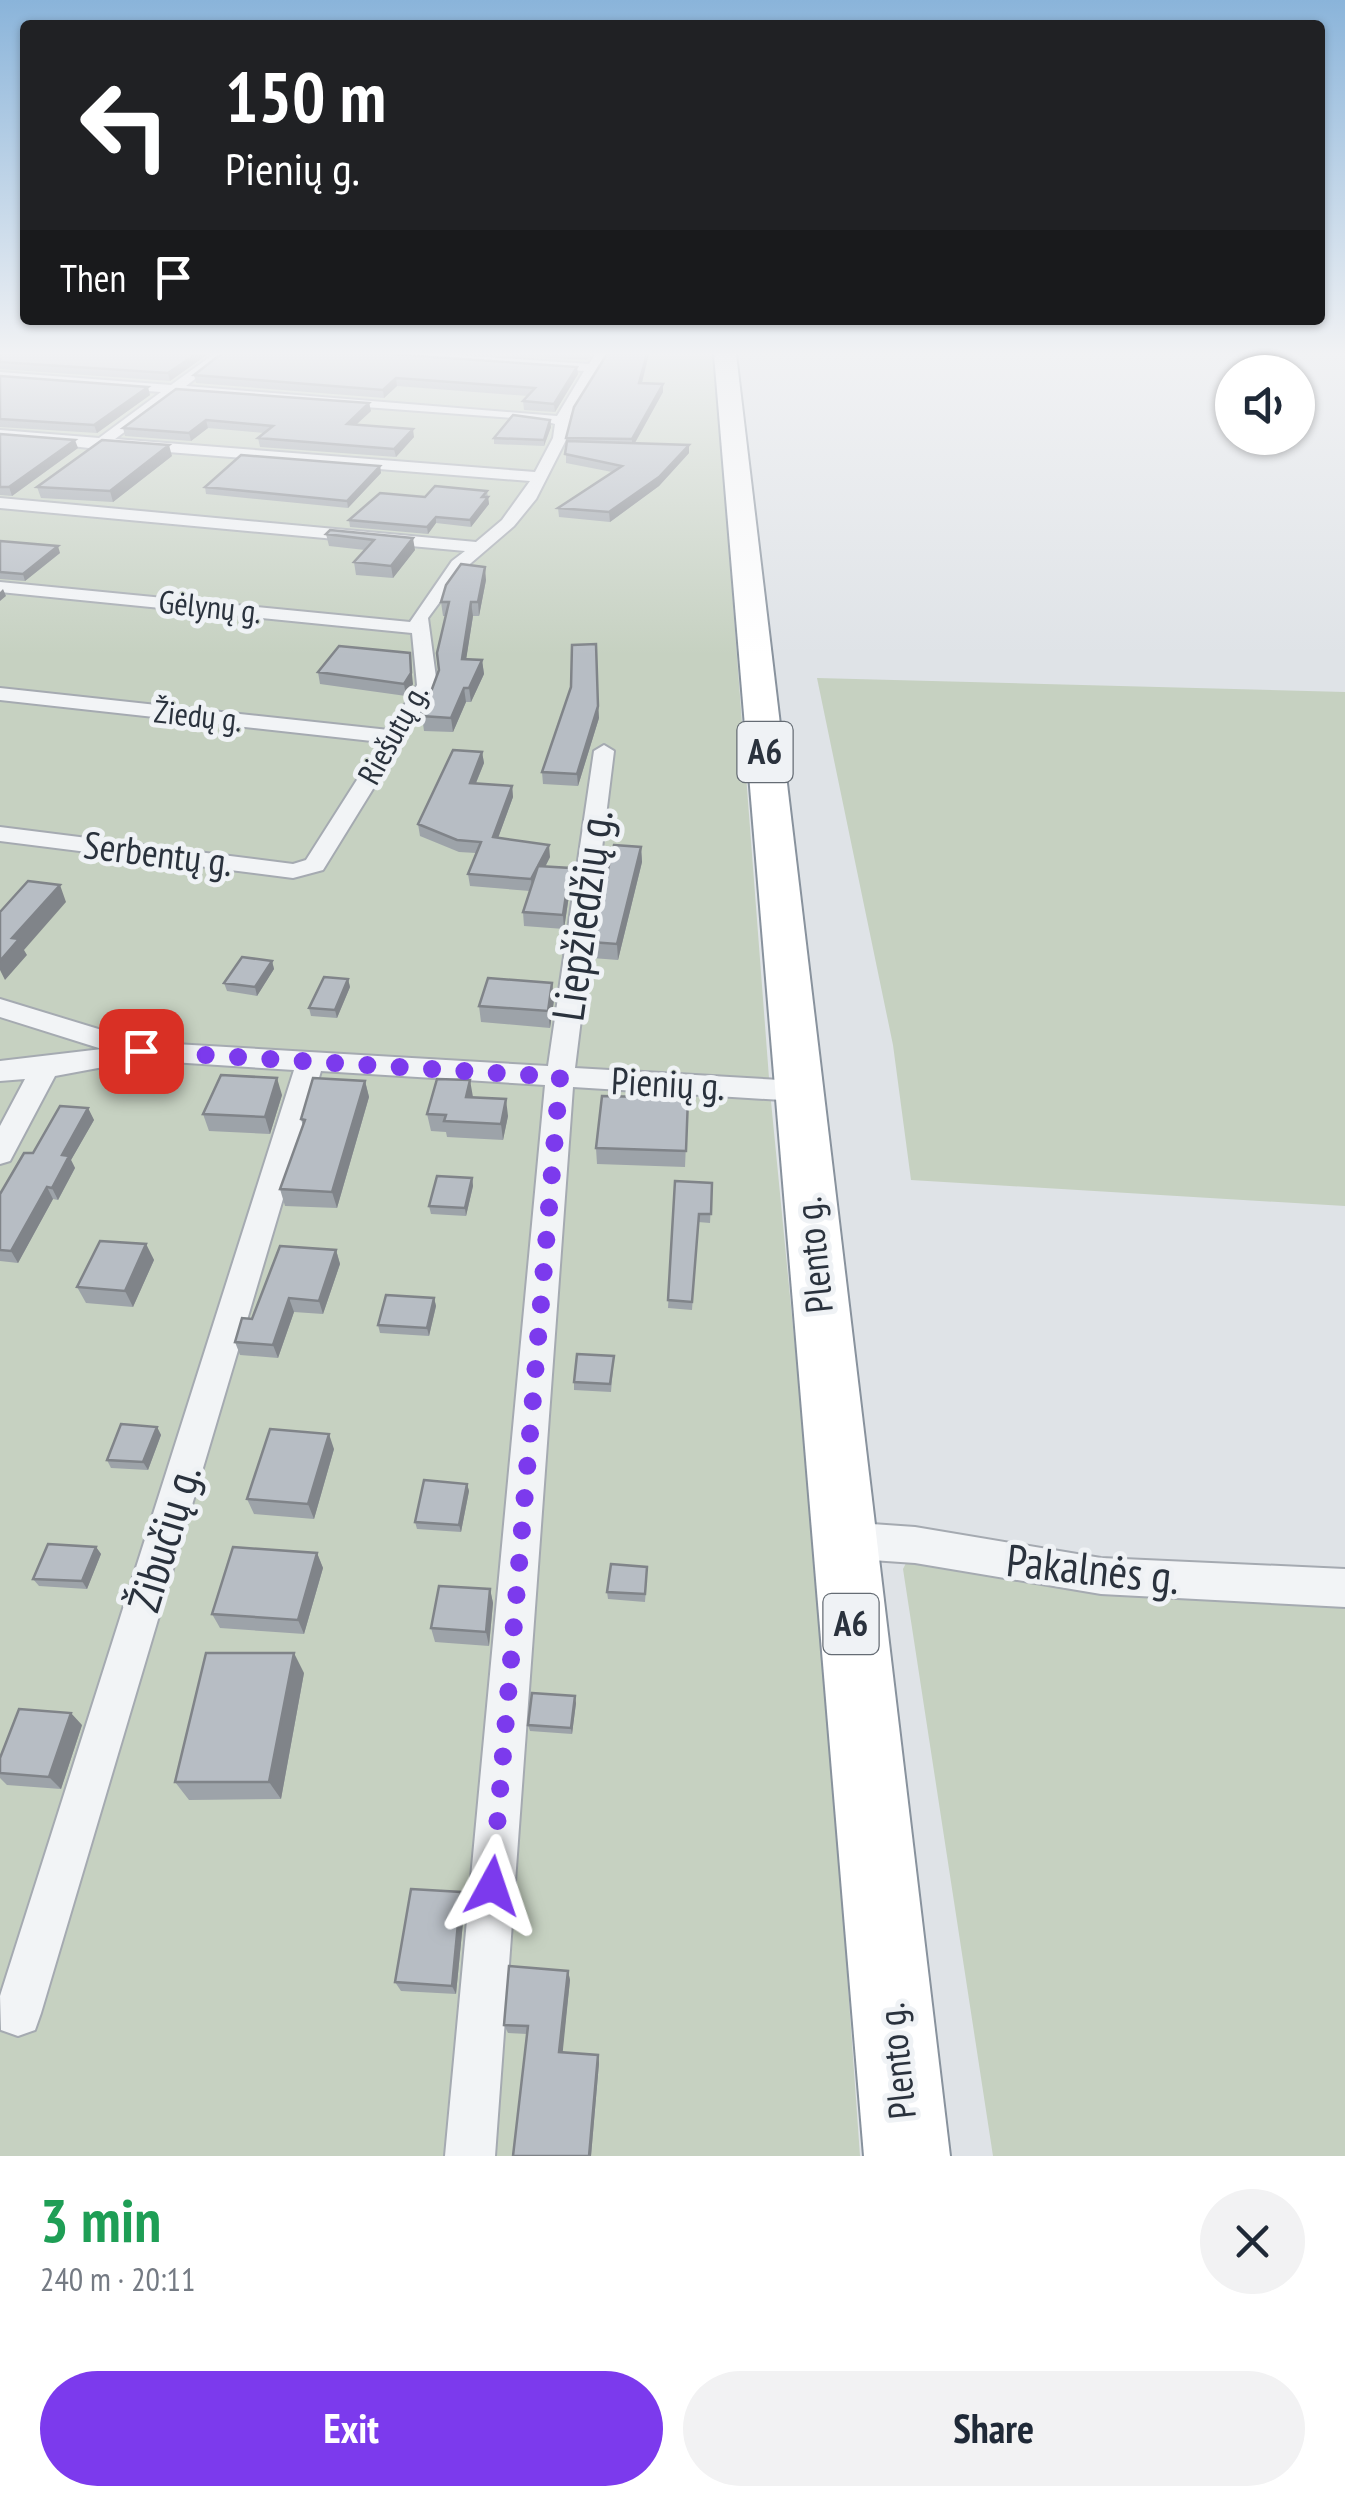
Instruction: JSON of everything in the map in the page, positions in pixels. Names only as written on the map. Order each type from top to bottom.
[{"type":"highway","name":"Plento g.","points":[[735,455],[907,2156]]},
{"type":"street","points":[[74,462],[84,455]]},
{"type":"street","points":[[268,455],[542,477]]},
{"type":"street","name":"Riešutų g.","points":[[315,865],[427,684],[420,618],[434,594],[478,547],[508,523],[542,477],[552,455]]},
{"type":"street","points":[[0,516],[16,500],[478,547]]},
{"type":"street","name":"Gėlynų g.","points":[[0,587],[419,628]]},
{"type":"street","name":"Žiedų g.","points":[[0,694],[395,737]]},
{"type":"street","name":"Liepžiedžių g.","points":[[470,2156],[560,1077],[604,751]]},
{"type":"street","name":"Serbentų g.","points":[[0,834],[293,871],[315,865]]},
{"type":"street","points":[[0,1008],[141,1051]]},
{"type":"street","name":"Pienių g.","points":[[0,1071],[45,1068],[141,1051],[798,1092]]},
{"type":"street","name":"Žibučių g.","points":[[18,2013],[310,1063]]},
{"type":"street","points":[[0,1152],[45,1068]]},
{"type":"street","name":"Pakalnės g.","points":[[842,1540],[915,1545],[1101,1576],[1345,1588]]},
{"type":"green space","points":[[0,455],[722,455],[770,1091],[824,1645],[860,2156],[0,2156]]},
{"type":"green space","points":[[817,678],[1345,692],[1345,1206],[911,1180],[893,1045]]},
{"type":"green space","points":[[915,1545],[1345,1586],[1345,2156],[993,2156],[903,1569]]},
{"type":"building","points":[[0,455],[54,455],[9,487],[0,487]]},
{"type":"building","points":[[82,455],[157,455],[110,491],[37,487]]},
{"type":"building","points":[[241,455],[380,466],[347,501],[205,487]]},
{"type":"building","points":[[568,455],[680,455],[659,477],[609,512],[558,508],[622,466]]},
{"type":"building","points":[[435,486],[487,491],[482,497],[488,497],[470,520],[436,517],[427,527],[349,520],[380,493],[425,497]]},
{"type":"building","points":[[330,530],[413,538],[391,566],[354,562],[374,540],[326,534]]},
{"type":"building","points":[[0,541],[58,546],[23,574],[0,572]]},
{"type":"building","points":[[461,564],[485,567],[478,602],[471,602],[462,659],[482,660],[451,718],[422,716],[439,670],[437,653],[449,602],[441,602],[446,585]]},
{"type":"building","points":[[596,644],[598,706],[577,774],[542,772],[571,687],[572,645]]},
{"type":"building","points":[[339,646],[410,653],[411,673],[404,684],[318,672]]},
{"type":"building","points":[[453,750],[482,752],[470,783],[512,786],[493,837],[549,845],[531,879],[468,874],[481,842],[457,840],[418,824]]},
{"type":"building","points":[[614,845],[641,847],[617,944],[591,942],[601,868],[608,869]]},
{"type":"building","points":[[538,866],[570,868],[563,915],[523,912]]},
{"type":"building","points":[[28,881],[60,885],[12,938],[19,939],[0,961],[0,912]]},
{"type":"building","points":[[242,957],[272,961],[255,987],[224,983]]},
{"type":"building","points":[[324,977],[348,979],[335,1010],[309,1008]]},
{"type":"building","points":[[488,978],[552,983],[548,1011],[479,1006]]},
{"type":"building","points":[[221,1075],[277,1078],[265,1117],[203,1114]]},
{"type":"building","points":[[313,1078],[365,1081],[332,1192],[280,1189],[305,1120],[301,1119]]},
{"type":"building","points":[[437,1079],[470,1080],[466,1097],[506,1099],[501,1124],[444,1121],[446,1115],[427,1114]]},
{"type":"building","points":[[602,1096],[688,1098],[686,1151],[596,1148]]},
{"type":"building","points":[[60,1106],[88,1108],[62,1155],[69,1156],[52,1188],[47,1187],[11,1251],[0,1250],[0,1194],[24,1153],[33,1153]]},
{"type":"building","points":[[437,1176],[472,1178],[465,1208],[429,1206]]},
{"type":"building","points":[[675,1181],[712,1183],[711,1214],[699,1214],[692,1302],[668,1300]]},
{"type":"building","points":[[100,1241],[146,1244],[125,1291],[77,1287]]},
{"type":"building","points":[[280,1246],[336,1250],[319,1301],[289,1298],[273,1345],[235,1342],[242,1318],[252,1319]]},
{"type":"building","points":[[386,1295],[434,1298],[427,1328],[378,1325]]},
{"type":"building","points":[[577,1354],[614,1356],[610,1384],[574,1382]]},
{"type":"building","points":[[121,1424],[157,1427],[143,1462],[107,1460]]},
{"type":"building","points":[[270,1429],[329,1434],[308,1504],[247,1499]]},
{"type":"building","points":[[424,1480],[467,1484],[459,1525],[415,1522]]},
{"type":"building","points":[[48,1544],[96,1547],[82,1581],[33,1579]]},
{"type":"building","points":[[233,1547],[317,1553],[298,1620],[212,1614]]},
{"type":"building","points":[[611,1564],[647,1567],[645,1594],[607,1592]]},
{"type":"building","points":[[439,1586],[490,1589],[486,1632],[431,1628]]},
{"type":"building","points":[[206,1653],[294,1653],[269,1782],[175,1782]]},
{"type":"building","points":[[532,1693],[575,1696],[571,1728],[528,1725]]},
{"type":"building","points":[[19,1709],[71,1713],[49,1777],[0,1773],[0,1758]]},
{"type":"building","points":[[411,1889],[461,1892],[452,1986],[395,1982]]},
{"type":"building","points":[[509,1966],[568,1971],[559,2052],[598,2055],[589,2156],[513,2156],[528,2026],[504,2025]]},
{"type":"route","points":[[141,1051],[560,1077],[492,1886]]}]
